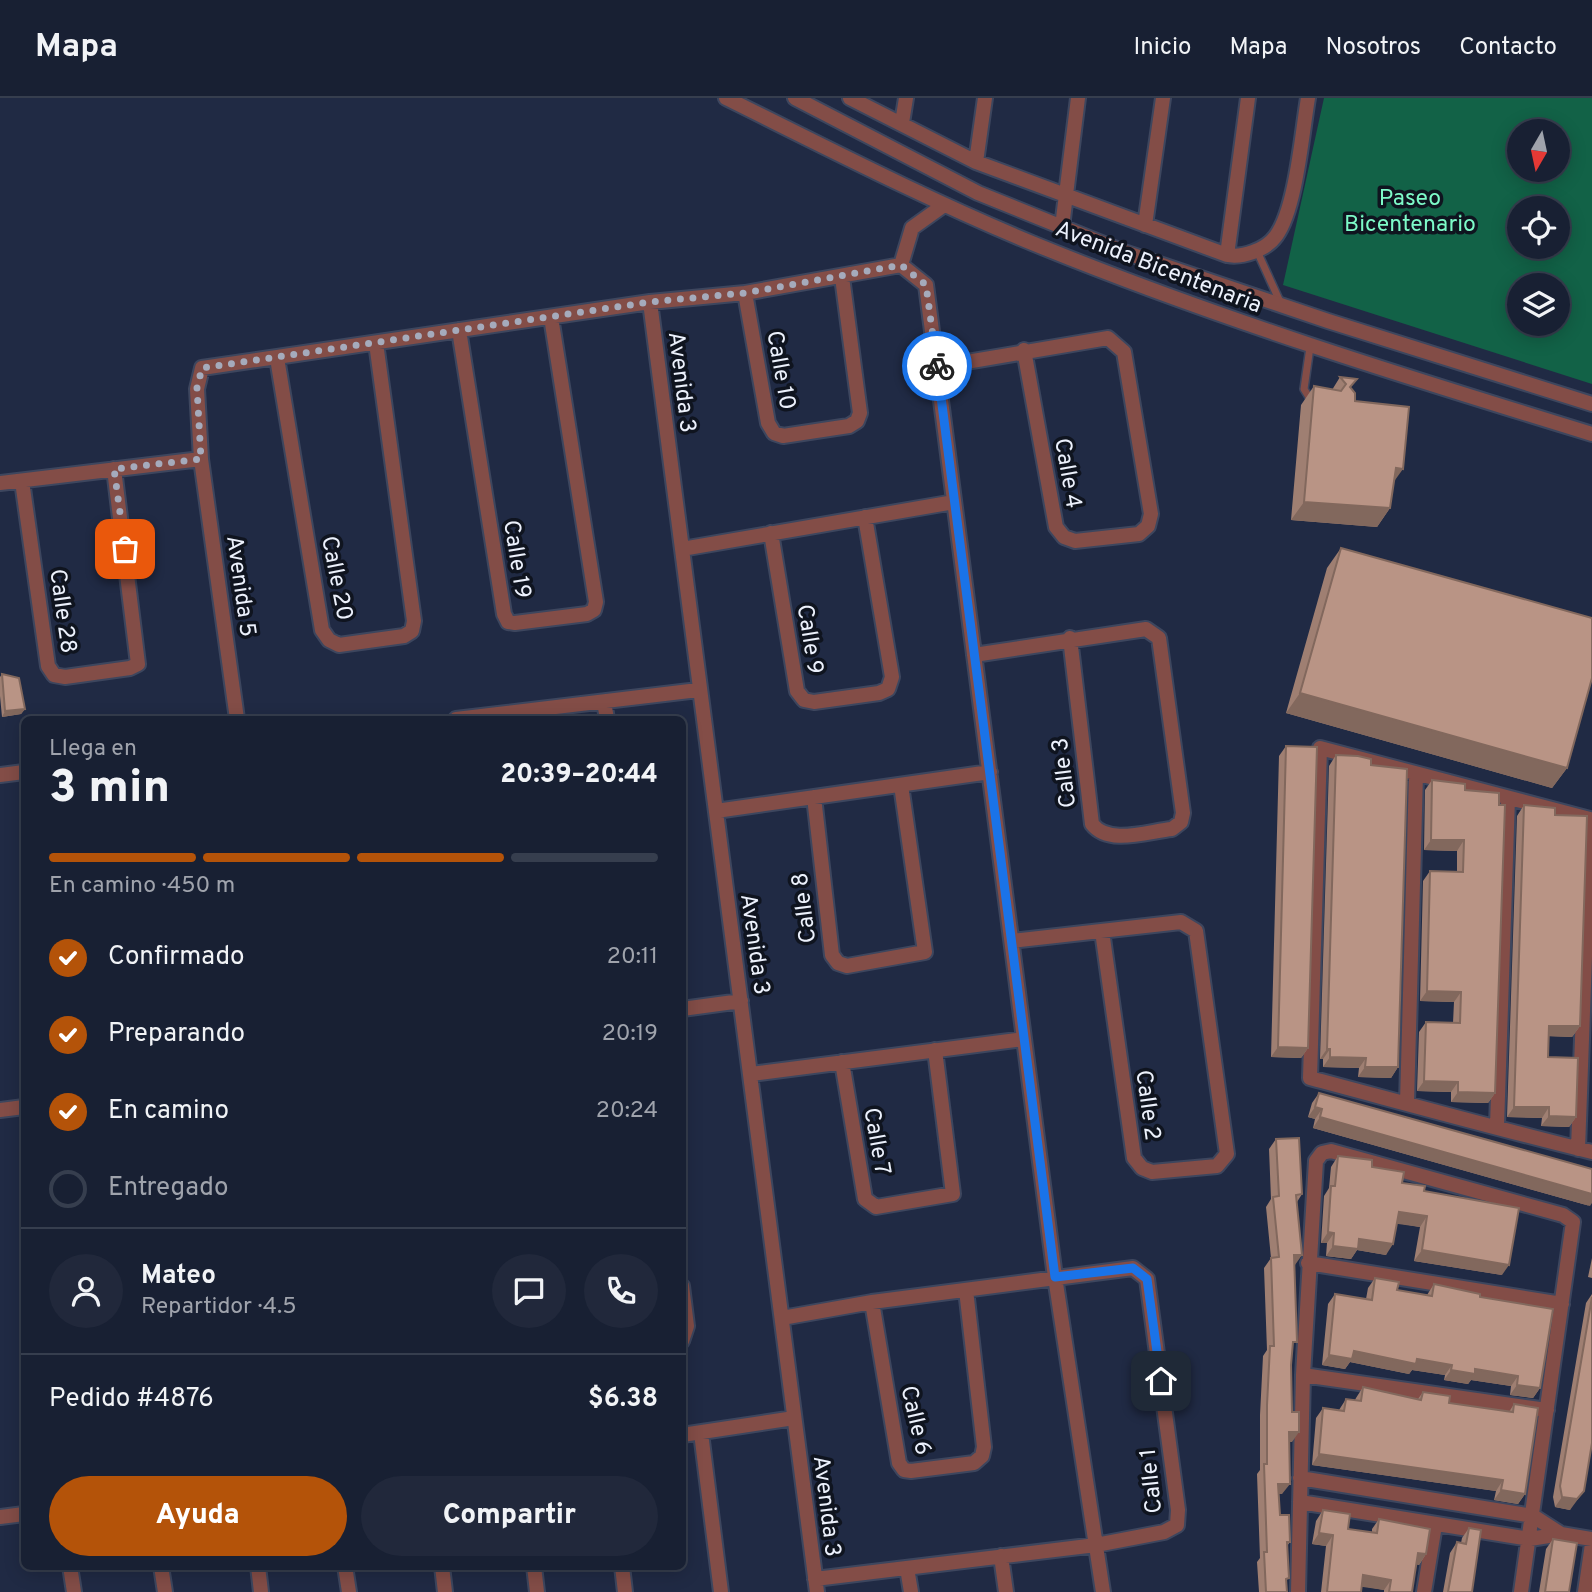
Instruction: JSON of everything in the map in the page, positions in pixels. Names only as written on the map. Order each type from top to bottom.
[{"type":"street","name":"Avenida Bicentenaria","points":[[726,98],[943,205],[1033,243],[1311,347],[1592,435]]},
{"type":"street","name":"Avenida Bicentenaria","points":[[795,98],[978,193],[1124,252],[1592,404]]},
{"type":"street","points":[[850,98],[976,162],[1227,255],[1257,251],[1275,238],[1288,209],[1308,98]]},
{"type":"street","points":[[902,123],[906,98]]},
{"type":"street","points":[[976,162],[985,98]]},
{"type":"street","points":[[1062,227],[1079,98]]},
{"type":"street","points":[[1145,225],[1163,98]]},
{"type":"street","points":[[1227,255],[1248,98]]},
{"type":"street","points":[[901,265],[912,228],[943,205]]},
{"type":"street","points":[[277,358],[650,302],[745,293],[901,265],[926,285],[1055,1277],[1103,1592]]},
{"type":"street","name":"Calle 10","points":[[745,293],[768,423],[774,433],[783,436],[849,426],[857,421],[860,413],[842,276]]},
{"type":"street","name":"Avenida 3","points":[[650,302],[698,690],[751,1074],[816,1586]]},
{"type":"street","name":"Calle 19","points":[[458,330],[503,614],[508,622],[515,623],[586,614],[594,610],[596,602],[551,317]]},
{"type":"street","name":"Calle 4","points":[[1108,338],[1124,352],[1151,514],[1148,526],[1139,534],[1075,541],[1064,537],[1056,527],[1024,350],[1108,338]]},
{"type":"street","name":"Calle 20","points":[[277,358],[322,630],[329,640],[339,645],[404,636],[412,631],[414,621],[376,343]]},
{"type":"street","points":[[937,367],[1024,350]]},
{"type":"street","name":"Avenida 5","points":[[237,716],[201,459],[197,388],[202,368],[277,358]]},
{"type":"street","points":[[0,483],[201,459]]},
{"type":"street","name":"Calle 28","points":[[22,481],[48,666],[54,675],[65,677],[130,668],[138,664],[114,469]]},
{"type":"street","points":[[682,549],[954,502]]},
{"type":"street","name":"Calle 9","points":[[771,533],[797,691],[804,700],[814,702],[879,693],[888,689],[892,677],[864,517]]},
{"type":"street","name":"Calle 3","points":[[1146,629],[1158,638],[1183,813],[1181,822],[1172,829],[1110,836],[1099,833],[1092,824],[1070,638],[1146,629]]},
{"type":"street","points":[[974,655],[1070,638]]},
{"type":"street","points":[[519,715],[698,690]]},
{"type":"street","points":[[604,702],[606,716]]},
{"type":"street","points":[[1320,748],[1416,774],[1590,819],[1585,1151],[1310,1078],[1320,748]]},
{"type":"street","points":[[0,775],[21,772]]},
{"type":"street","points":[[716,811],[990,772]]},
{"type":"street","points":[[1406,1104],[1416,774]]},
{"type":"street","name":"Calle 8","points":[[814,797],[832,955],[838,963],[847,965],[925,952],[901,785]]},
{"type":"street","points":[[1497,1126],[1508,798]]},
{"type":"street","name":"Calle 2","points":[[1181,922],[1190,924],[1196,931],[1227,1154],[1217,1166],[1152,1172],[1142,1168],[1134,1158],[1102,931],[1181,922]]},
{"type":"street","points":[[1012,941],[1102,931]]},
{"type":"street","points":[[686,1008],[741,1000]]},
{"type":"street","points":[[751,1074],[1024,1038]]},
{"type":"street","name":"Calle 7","points":[[842,1062],[865,1199],[869,1205],[876,1207],[953,1194],[935,1050]]},
{"type":"street","points":[[0,1110],[21,1107]]},
{"type":"street","points":[[1298,1592],[1308,1262],[1316,1161],[1322,1153],[1331,1150],[1563,1214],[1573,1222],[1574,1235],[1521,1592]]},
{"type":"street","points":[[1308,1262],[1562,1304]]},
{"type":"street","name":"Calle 1","points":[[1055,1277],[1133,1268],[1147,1279],[1178,1510],[1177,1525],[1164,1532],[1096,1545]]},
{"type":"street","points":[[782,1318],[872,1302],[1055,1277]]},
{"type":"street","name":"Calle 6","points":[[872,1302],[899,1463],[904,1470],[911,1471],[974,1463],[982,1456],[984,1447],[966,1290]]},
{"type":"street","points":[[1303,1374],[1547,1410]]},
{"type":"street","points":[[686,1435],[794,1418]]},
{"type":"street","points":[[701,1433],[721,1592]]},
{"type":"street","points":[[1300,1478],[1533,1516],[1560,1534],[1592,1542],[1585,1592]]},
{"type":"street","points":[[1300,1502],[1530,1539],[1560,1534]]},
{"type":"street","points":[[0,1517],[21,1514]]},
{"type":"street","points":[[1424,1592],[1435,1525]]},
{"type":"street","points":[[816,1586],[907,1568],[1096,1545]]},
{"type":"street","points":[[1001,1556],[1006,1592]]},
{"type":"street","points":[[907,1568],[911,1592]]},
{"type":"street","points":[[71,1570],[74,1592]]},
{"type":"street","points":[[162,1570],[165,1592]]},
{"type":"street","points":[[258,1570],[261,1592]]},
{"type":"street","points":[[346,1570],[349,1592]]},
{"type":"street","points":[[442,1570],[445,1592]]},
{"type":"street","points":[[534,1570],[537,1592]]},
{"type":"street","points":[[622,1570],[625,1592]]},
{"type":"lane","points":[[1257,251],[1282,305]]},
{"type":"lane","points":[[1311,347],[1304,389],[1309,400],[1320,403]]},
{"type":"green space","name":"Paseo Bicentenario","points":[[1324,98],[1592,98],[1592,384],[1283,285]]},
{"type":"building","points":[[1340,377],[1357,379],[1350,387],[1355,393],[1355,401],[1409,407],[1403,469],[1396,468],[1390,508],[1304,502],[1314,386],[1341,391],[1346,384]]},
{"type":"building","points":[[1341,548],[1592,618],[1592,678],[1567,768],[1300,693]]},
{"type":"building","points":[[2,674],[19,678],[25,709],[5,711]]},
{"type":"building","points":[[1286,746],[1317,747],[1308,1048],[1278,1047]]},
{"type":"building","points":[[1336,755],[1358,756],[1371,759],[1371,765],[1407,769],[1398,1067],[1365,1067],[1366,1058],[1330,1057],[1330,1049],[1327,1049]]},
{"type":"building","points":[[1432,780],[1465,784],[1465,790],[1499,793],[1499,805],[1505,805],[1495,1093],[1458,1092],[1458,1082],[1424,1081],[1426,1022],[1460,1023],[1461,992],[1427,991],[1430,871],[1463,872],[1464,840],[1431,840]]},
{"type":"building","points":[[1524,805],[1555,808],[1555,815],[1587,816],[1580,1026],[1549,1026],[1548,1057],[1578,1058],[1576,1117],[1549,1116],[1549,1107],[1514,1107]]},
{"type":"building","points":[[1319,1093],[1592,1169],[1592,1194],[1320,1117],[1322,1109],[1315,1107]]},
{"type":"building","points":[[1299,1138],[1302,1194],[1296,1195],[1302,1255],[1294,1255],[1297,1342],[1293,1342],[1291,1365],[1292,1412],[1299,1412],[1299,1432],[1289,1432],[1290,1484],[1278,1484],[1280,1515],[1289,1515],[1289,1578],[1286,1579],[1287,1592],[1266,1592],[1264,1464],[1267,1464],[1270,1346],[1274,1346],[1271,1258],[1279,1257],[1273,1197],[1279,1196],[1276,1139]]},
{"type":"building","points":[[1338,1156],[1372,1160],[1372,1167],[1404,1172],[1402,1183],[1425,1186],[1424,1191],[1519,1208],[1509,1265],[1422,1250],[1427,1216],[1399,1212],[1393,1244],[1359,1239],[1358,1249],[1333,1246],[1334,1233],[1328,1232],[1331,1186],[1335,1186]]},
{"type":"building","points":[[1375,1278],[1399,1282],[1397,1290],[1432,1296],[1434,1284],[1480,1294],[1480,1297],[1553,1309],[1540,1388],[1517,1385],[1518,1376],[1475,1369],[1475,1374],[1451,1370],[1452,1365],[1417,1359],[1416,1364],[1354,1351],[1352,1359],[1329,1355],[1335,1294],[1372,1300]]},
{"type":"building","points":[[1592,1297],[1592,1443],[1584,1491],[1577,1499],[1562,1497],[1560,1486]]},
{"type":"building","points":[[1363,1387],[1421,1400],[1423,1392],[1450,1396],[1449,1403],[1513,1412],[1514,1404],[1538,1408],[1525,1494],[1501,1490],[1503,1480],[1319,1454],[1323,1408],[1344,1411],[1346,1399],[1361,1401]]},
{"type":"building","points":[[1323,1510],[1350,1514],[1348,1529],[1377,1533],[1379,1519],[1430,1529],[1426,1554],[1418,1553],[1412,1592],[1389,1592],[1391,1580],[1363,1575],[1361,1592],[1327,1592],[1333,1535],[1319,1533]]},
{"type":"building","points":[[1469,1528],[1481,1530],[1472,1592],[1448,1592],[1457,1542],[1466,1544]]},
{"type":"building","points":[[1553,1539],[1577,1543],[1569,1592],[1545,1592]]},
{"type":"way so far","points":[[125,549],[114,469],[201,459],[197,377],[202,368],[650,302],[745,293],[901,265],[926,285],[937,366]]},
{"type":"route","points":[[937,366],[1055,1277],[1133,1268],[1141,1271],[1147,1279],[1161,1381]]}]
